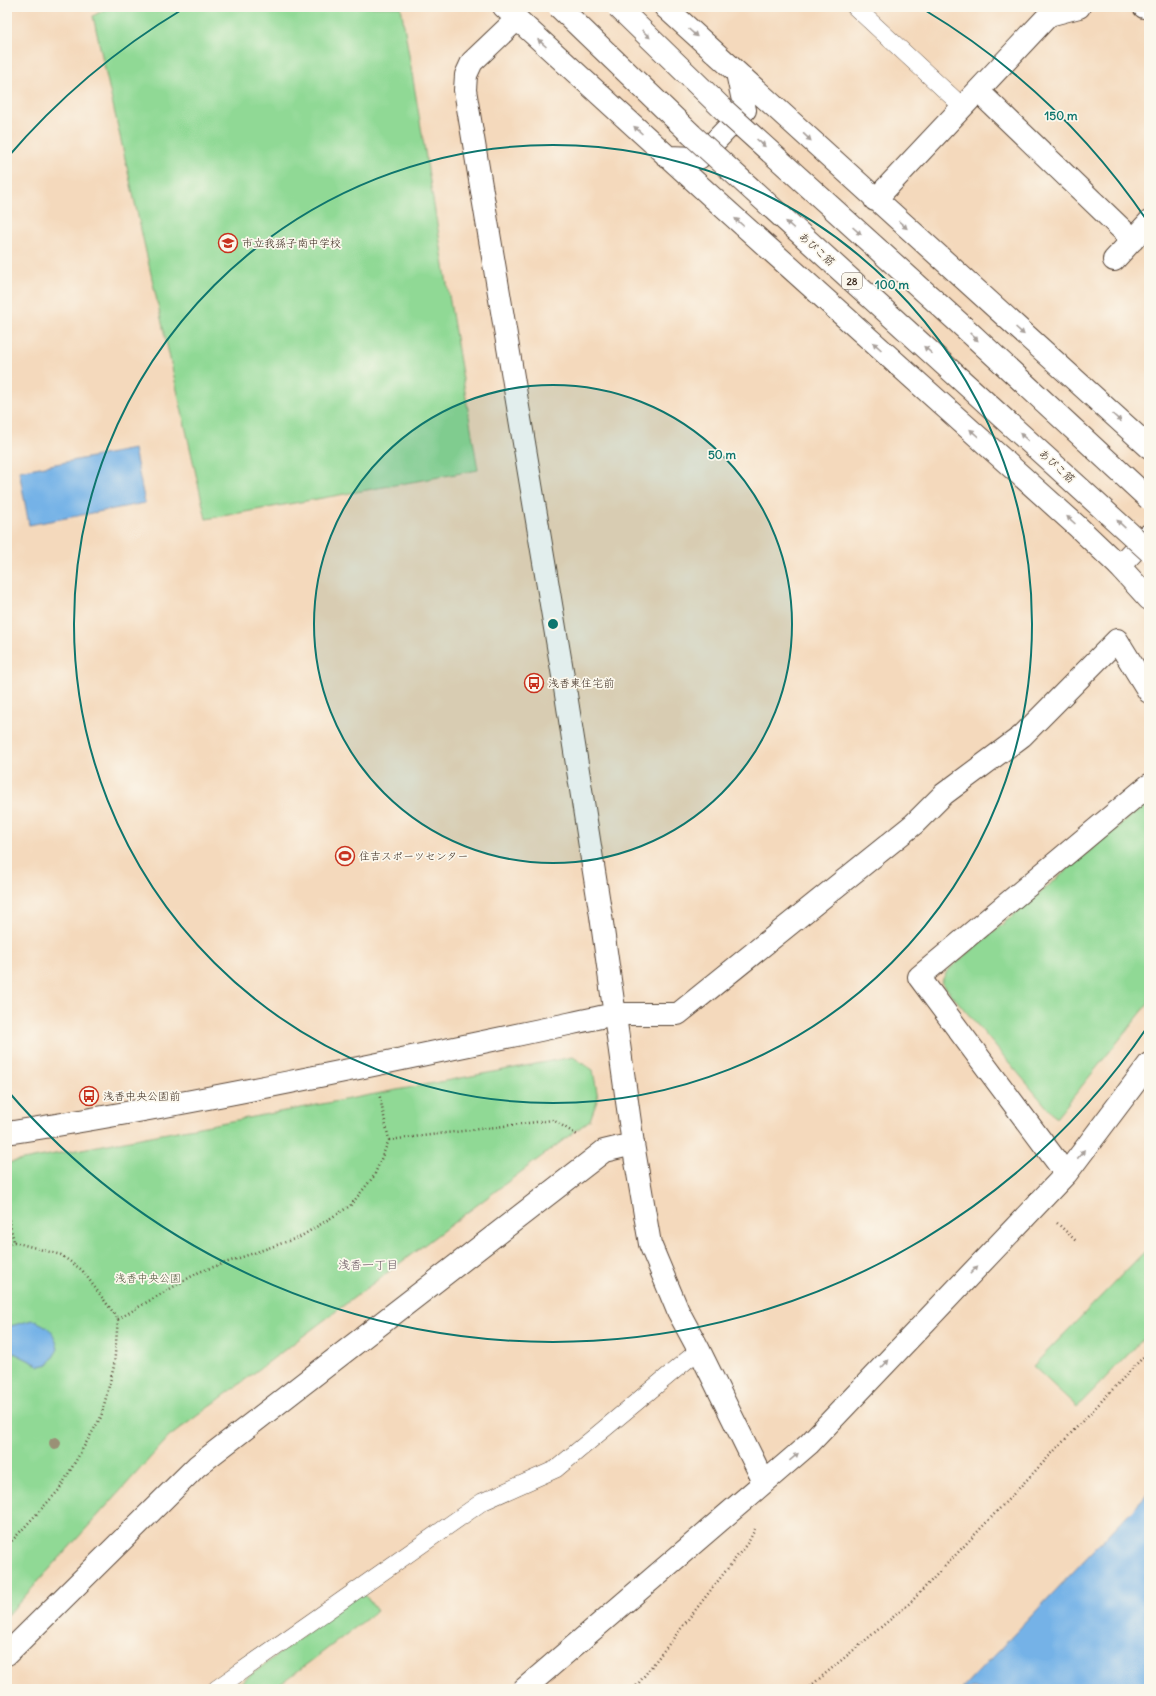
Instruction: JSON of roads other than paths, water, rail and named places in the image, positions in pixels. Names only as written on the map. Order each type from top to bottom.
[{"type":"street","name":"あびこ筋","points":[[559,7],[692,135],[1149,551]]},
{"type":"street","points":[[618,7],[724,110],[968,331],[1149,499]]},
{"type":"street","points":[[665,7],[875,200],[1149,447]]},
{"type":"street","points":[[875,200],[963,108],[1043,11],[1079,7]]},
{"type":"street","points":[[1144,7],[1149,8]]},
{"type":"street","points":[[764,1482],[699,1350],[678,1311],[650,1244],[633,1144],[597,886],[465,90],[466,74],[472,62],[510,13],[1077,526],[1119,566],[1149,599]]},
{"type":"street","points":[[667,156],[699,158],[745,110],[737,73]]},
{"type":"street","points":[[978,91],[1133,240]]},
{"type":"street","points":[[1114,260],[1149,222]]},
{"type":"street","points":[[1119,566],[1149,535]]},
{"type":"street","points":[[7,1133],[94,1119],[373,1065],[615,1014],[678,1014],[914,824],[944,794],[1022,736],[1117,640],[1149,692]]},
{"type":"street","points":[[1066,1174],[919,977],[1149,785]]},
{"type":"street","points":[[524,1689],[809,1444],[1066,1174],[1149,1064]]},
{"type":"street","points":[[7,1654],[197,1466],[604,1151],[633,1144]]},
{"type":"lane","points":[[855,7],[963,108]]},
{"type":"lane","points":[[216,1689],[482,1502],[556,1470],[699,1350]]},
{"type":"water","points":[[134,449],[145,503],[29,525],[19,471]]},
{"type":"water","points":[[32,1320],[47,1327],[55,1338],[58,1349],[49,1364],[40,1366],[8,1350],[7,1327]]},
{"type":"water","points":[[1149,1492],[1149,1689],[962,1689]]},
{"type":"place","name":"市立我孫子南中学校","points":[[228,243]]},
{"type":"place","name":"浅香東住宅前","points":[[534,683]]},
{"type":"place","name":"住吉スポーツセンター","points":[[345,856]]},
{"type":"place","name":"浅香中央公園前","points":[[89,1096]]},
{"type":"district","name":"浅香一丁目","points":[[368,1265]]},
{"type":"park label","name":"浅香中央公園","points":[[148,1278]]}]
